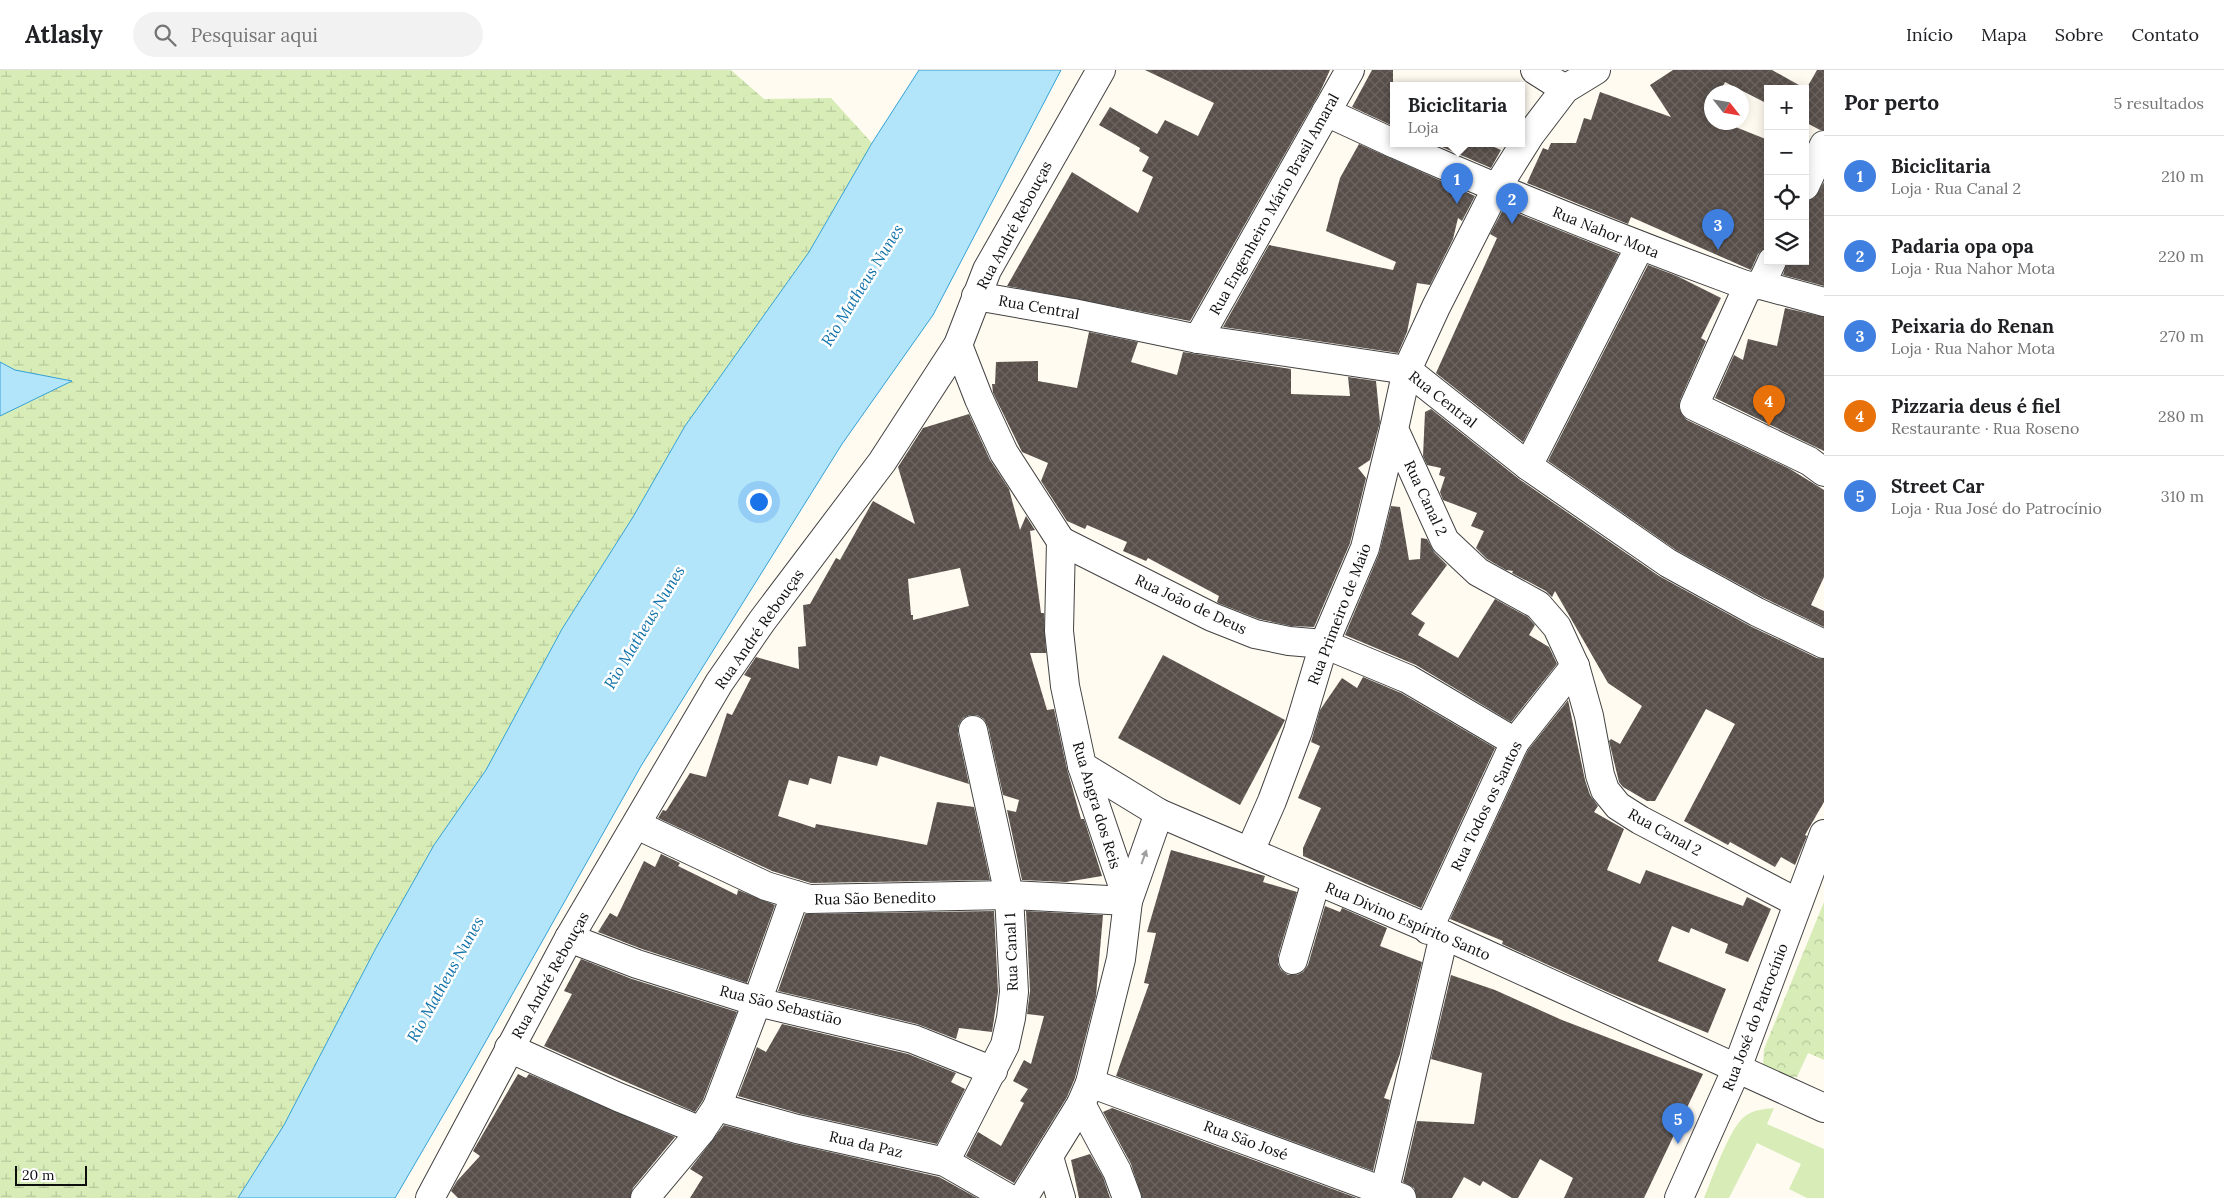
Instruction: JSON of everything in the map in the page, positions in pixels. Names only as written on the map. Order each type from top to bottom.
[{"type":"street","name":"Rua André Rebouças","points":[[430,1198],[569,938],[637,825],[719,682],[762,621],[882,462],[958,345],[976,296],[1001,244],[1101,70]]},
{"type":"street","name":"Rua Engenheiro Mário Brasil Amaral","points":[[1198,339],[1350,70]]},
{"type":"street","points":[[1535,70],[1565,89]]},
{"type":"street","points":[[1525,144],[1565,89],[1596,70]]},
{"type":"street","name":"Rua Nahor Mota","points":[[1326,112],[1390,142]]},
{"type":"street","points":[[1809,177],[1824,145]]},
{"type":"street","name":"Rua Nahor Mota","points":[[1402,147],[1496,189],[1640,246],[1760,278],[1824,302]]},
{"type":"street","points":[[1394,429],[1407,370],[1436,307],[1496,189],[1523,147]]},
{"type":"street","points":[[1528,466],[1640,246]]},
{"type":"street","points":[[1760,278],[1694,406],[1809,461],[1824,472]]},
{"type":"street","name":"Rua Central","points":[[976,296],[1073,313],[1198,339],[1407,370],[1528,466],[1668,563],[1757,612],[1824,644]]},
{"type":"street","points":[[958,345],[979,399],[1004,453],[1061,541]]},
{"type":"street","name":"Rua Primeiro de Maio","points":[[1250,851],[1294,740],[1324,644],[1365,548],[1394,429]]},
{"type":"street","name":"Rua Canal 2","points":[[1394,429],[1445,541],[1478,572],[1538,605],[1558,627],[1575,666],[1589,716],[1600,775],[1605,790],[1618,806],[1640,820],[1798,903]]},
{"type":"street","name":"Rua João de Deus","points":[[1061,541],[1212,617],[1247,630],[1289,641],[1324,644],[1408,680],[1515,742]]},
{"type":"street","name":"Rua Angra dos Reis","points":[[1061,541],[1059,631],[1065,686],[1082,766],[1128,901]]},
{"type":"street","name":"Rua Todos os Santos","points":[[1390,1196],[1436,933],[1515,742],[1575,666]]},
{"type":"street","name":"Rua Canal 1","points":[[945,1162],[1005,1045],[1012,1018],[1014,992],[1009,896],[972,730]]},
{"type":"street","name":"Rua Divino Espírito Santo","points":[[1082,766],[1159,813],[1436,933],[1824,1108]]},
{"type":"street","name":"Rua Angra dos Reis","points":[[1023,1198],[1049,1157],[1085,1093],[1121,960],[1128,901],[1159,813]]},
{"type":"street","name":"Rua São Benedito","points":[[637,825],[766,886],[810,899],[1009,896],[1128,901]]},
{"type":"street","name":"Rua José do Patrocínio","points":[[1679,1198],[1737,1068],[1824,834]]},
{"type":"street","points":[[1293,960],[1316,881]]},
{"type":"street","points":[[645,1198],[702,1131],[717,1107],[795,895]]},
{"type":"street","name":"Rua São Sebastião","points":[[569,938],[637,964],[757,1002],[913,1039],[993,1071]]},
{"type":"street","points":[[509,1048],[618,1097],[702,1131]]},
{"type":"street","points":[[1085,1093],[1127,1198]]},
{"type":"street","name":"Rua São José","points":[[1085,1093],[1390,1196]]},
{"type":"street","name":"Rua da Paz","points":[[717,1107],[797,1129],[945,1162],[1008,1198]]},
{"type":"street","points":[[1049,1157],[1061,1198]]},
{"type":"green space","points":[[0,70],[731,70],[764,99],[831,98],[872,143],[809,252],[685,426],[633,517],[562,629],[486,770],[434,845],[377,946],[284,1125],[238,1198],[0,1198],[0,416],[72,381],[15,370],[0,362]]},
{"type":"green space","points":[[1824,902],[1824,1060],[1808,1053],[1797,1077],[1779,1077],[1763,1066],[1764,1049]]},
{"type":"green space","points":[[1774,1108],[1767,1124],[1824,1149],[1824,1198],[1807,1198],[1789,1189],[1801,1164],[1757,1143],[1729,1198],[1704,1198],[1716,1167],[1738,1123],[1744,1117],[1758,1110]]},
{"type":"water","name":"Rio Matheus Nunes","points":[[919,70],[1061,70],[933,315],[842,444],[641,766],[395,1198],[238,1198],[284,1125],[377,946],[434,845],[486,770],[562,629],[633,517],[685,426],[809,252],[872,143]]},
{"type":"water","points":[[0,362],[15,370],[72,381],[0,416]]},
{"type":"building","points":[[1145,70],[1330,70],[1320,92],[1190,321],[1007,286],[1072,172],[1138,213],[1153,177],[1142,171],[1149,157],[1139,151],[1140,148],[1099,125],[1110,107],[1157,134],[1165,120],[1198,136],[1214,103]]},
{"type":"building","points":[[1372,70],[1393,70],[1393,82],[1390,82],[1390,125],[1352,107]]},
{"type":"building","points":[[1673,70],[1772,70],[1799,85],[1764,85],[1764,102],[1749,94],[1749,85],[1731,85],[1725,82],[1724,85],[1704,85],[1704,130],[1743,130],[1764,138],[1764,249],[1758,254],[1751,270],[1631,217],[1628,224],[1527,183],[1543,148],[1548,150],[1551,143],[1576,143],[1584,118],[1591,120],[1600,92],[1671,117],[1650,85]]},
{"type":"building","points":[[1817,70],[1824,70],[1824,130],[1809,124],[1808,85]]},
{"type":"building","points":[[1359,144],[1475,196],[1462,221],[1458,218],[1453,239],[1430,285],[1417,283],[1407,332],[1398,353],[1223,327],[1269,245],[1393,270],[1396,262],[1326,231],[1340,178]]},
{"type":"building","points":[[1442,147],[1494,147],[1501,150],[1491,168]]},
{"type":"building","points":[[1824,182],[1824,286],[1783,275],[1786,265],[1809,265],[1809,200],[1814,198]]},
{"type":"building","points":[[1504,208],[1619,254],[1523,442],[1436,373],[1497,238],[1490,234]]},
{"type":"building","points":[[1648,265],[1677,276],[1721,298],[1701,338],[1706,341],[1680,400],[1679,408],[1682,415],[1687,420],[1790,469],[1824,490],[1824,577],[1811,605],[1824,611],[1824,627],[1764,598],[1676,550],[1548,461]]},
{"type":"building","points":[[1785,308],[1824,317],[1824,451],[1715,398],[1734,355],[1743,360],[1748,339],[1777,346]]},
{"type":"building","points":[[1089,332],[1138,342],[1131,362],[1177,375],[1183,352],[1291,369],[1291,394],[1350,396],[1348,377],[1376,381],[1380,422],[1370,460],[1358,468],[1366,478],[1350,543],[1314,627],[1291,626],[1259,619],[1218,603],[1219,596],[1148,558],[1146,561],[1123,551],[1127,542],[1087,525],[1085,529],[1067,521],[1041,481],[1048,463],[1022,452],[993,393],[992,384],[995,384],[996,362],[1038,361],[1038,381],[1077,388]]},
{"type":"building","points":[[1431,409],[1519,479],[1659,576],[1750,626],[1817,658],[1824,659],[1824,802],[1805,835],[1807,836],[1795,865],[1781,857],[1775,867],[1730,842],[1728,845],[1684,821],[1735,724],[1706,709],[1655,801],[1647,801],[1623,787],[1619,782],[1609,741],[1611,739],[1620,744],[1642,706],[1608,683],[1555,591],[1552,597],[1546,591],[1512,573],[1513,571],[1506,570],[1487,559],[1476,548],[1484,531],[1471,526],[1477,513],[1443,500],[1440,492],[1445,477],[1439,475],[1441,468],[1427,465],[1423,456],[1425,412]]},
{"type":"building","points":[[969,414],[990,460],[1009,489],[1020,530],[1026,516],[1035,530],[1030,531],[1041,613],[1044,613],[1046,653],[1030,653],[1047,710],[1054,709],[1067,769],[1081,819],[1084,819],[1102,876],[1066,882],[1022,880],[1007,810],[1016,812],[1019,800],[1003,795],[988,727],[984,719],[977,715],[963,718],[958,726],[969,784],[880,756],[877,766],[838,756],[831,784],[810,778],[808,785],[789,780],[778,816],[815,828],[816,824],[927,845],[937,802],[974,807],[990,880],[811,883],[772,871],[658,818],[663,810],[666,811],[690,773],[706,777],[727,713],[732,715],[751,678],[744,675],[756,657],[799,669],[798,647],[806,646],[803,605],[810,604],[836,558],[840,560],[873,501],[915,524],[898,467],[923,428]],"holes":[[[960,568],[969,606],[913,620],[908,579]]]},
{"type":"building","points":[[1391,506],[1400,507],[1409,560],[1420,559],[1421,538],[1427,539],[1434,552],[1447,565],[1411,614],[1425,623],[1418,635],[1458,658],[1495,599],[1528,617],[1535,625],[1529,635],[1549,647],[1557,664],[1511,722],[1416,665],[1345,635],[1379,554]]},
{"type":"building","points":[[1163,655],[1285,720],[1240,805],[1118,738]]},
{"type":"building","points":[[1363,677],[1401,693],[1495,748],[1421,908],[1303,856],[1303,848],[1321,808],[1298,798],[1320,746],[1311,742],[1320,710],[1342,678],[1357,688]]},
{"type":"building","points":[[1568,700],[1585,780],[1590,795],[1598,806],[1594,812],[1624,829],[1607,870],[1640,884],[1646,870],[1743,906],[1747,897],[1771,909],[1748,962],[1725,953],[1728,944],[1691,928],[1689,933],[1672,926],[1658,961],[1726,989],[1708,1033],[1610,993],[1502,944],[1503,941],[1450,919],[1528,750]]},
{"type":"building","points":[[1171,850],[1265,876],[1263,882],[1297,892],[1278,956],[1278,964],[1281,970],[1288,975],[1297,975],[1303,972],[1308,965],[1325,906],[1340,912],[1342,908],[1387,928],[1380,946],[1422,962],[1400,1054],[1384,1098],[1390,1100],[1373,1171],[1116,1076],[1149,984],[1144,983],[1156,933],[1147,932]]},
{"type":"building","points":[[661,854],[680,863],[678,866],[737,895],[738,890],[775,905],[747,983],[642,949],[598,932],[610,913],[617,917],[644,861],[655,867]]},
{"type":"building","points":[[994,911],[998,992],[992,1032],[959,1028],[956,1039],[917,1024],[778,991],[805,914]]},
{"type":"building","points":[[1026,911],[1103,915],[1096,996],[1075,1078],[1067,1097],[1014,1183],[966,1156],[978,1132],[1001,1146],[1024,1103],[1020,1101],[1028,1089],[1013,1081],[1024,1060],[1031,1064],[1044,1016],[1027,1014],[1030,991]]},
{"type":"building","points":[[581,959],[632,979],[737,1012],[703,1100],[695,1112],[544,1046],[572,994],[564,991]]},
{"type":"building","points":[[1451,975],[1495,990],[1562,1020],[1703,1074],[1644,1198],[1564,1198],[1573,1178],[1540,1159],[1518,1198],[1512,1198],[1483,1181],[1480,1186],[1464,1177],[1452,1198],[1417,1198],[1414,1188],[1403,1182],[1417,1121],[1474,1124],[1482,1073],[1431,1059]]},
{"type":"building","points":[[782,1024],[908,1054],[956,1073],[951,1082],[965,1089],[937,1144],[801,1114],[738,1096],[757,1047],[766,1052]]},
{"type":"building","points":[[518,1074],[526,1078],[529,1074],[675,1137],[633,1188],[630,1198],[458,1198],[451,1191],[457,1181],[480,1156],[473,1151]]},
{"type":"building","points":[[1112,1108],[1357,1198],[1142,1198],[1131,1164],[1103,1112]]},
{"type":"building","points":[[724,1125],[794,1144],[939,1177],[977,1198],[690,1198],[703,1177],[690,1169]]},
{"type":"building","points":[[1090,1154],[1103,1177],[1110,1198],[1079,1198],[1071,1160]]},
{"type":"place","name":"Biciclitaria","points":[[1457,204]]},
{"type":"place","name":"Padaria opa opa","points":[[1512,224]]},
{"type":"place","name":"Peixaria do Renan","points":[[1718,250]]},
{"type":"place","name":"Pizzaria deus é fiel","points":[[1769,426]]},
{"type":"place","name":"Street Car","points":[[1678,1144]]}]
